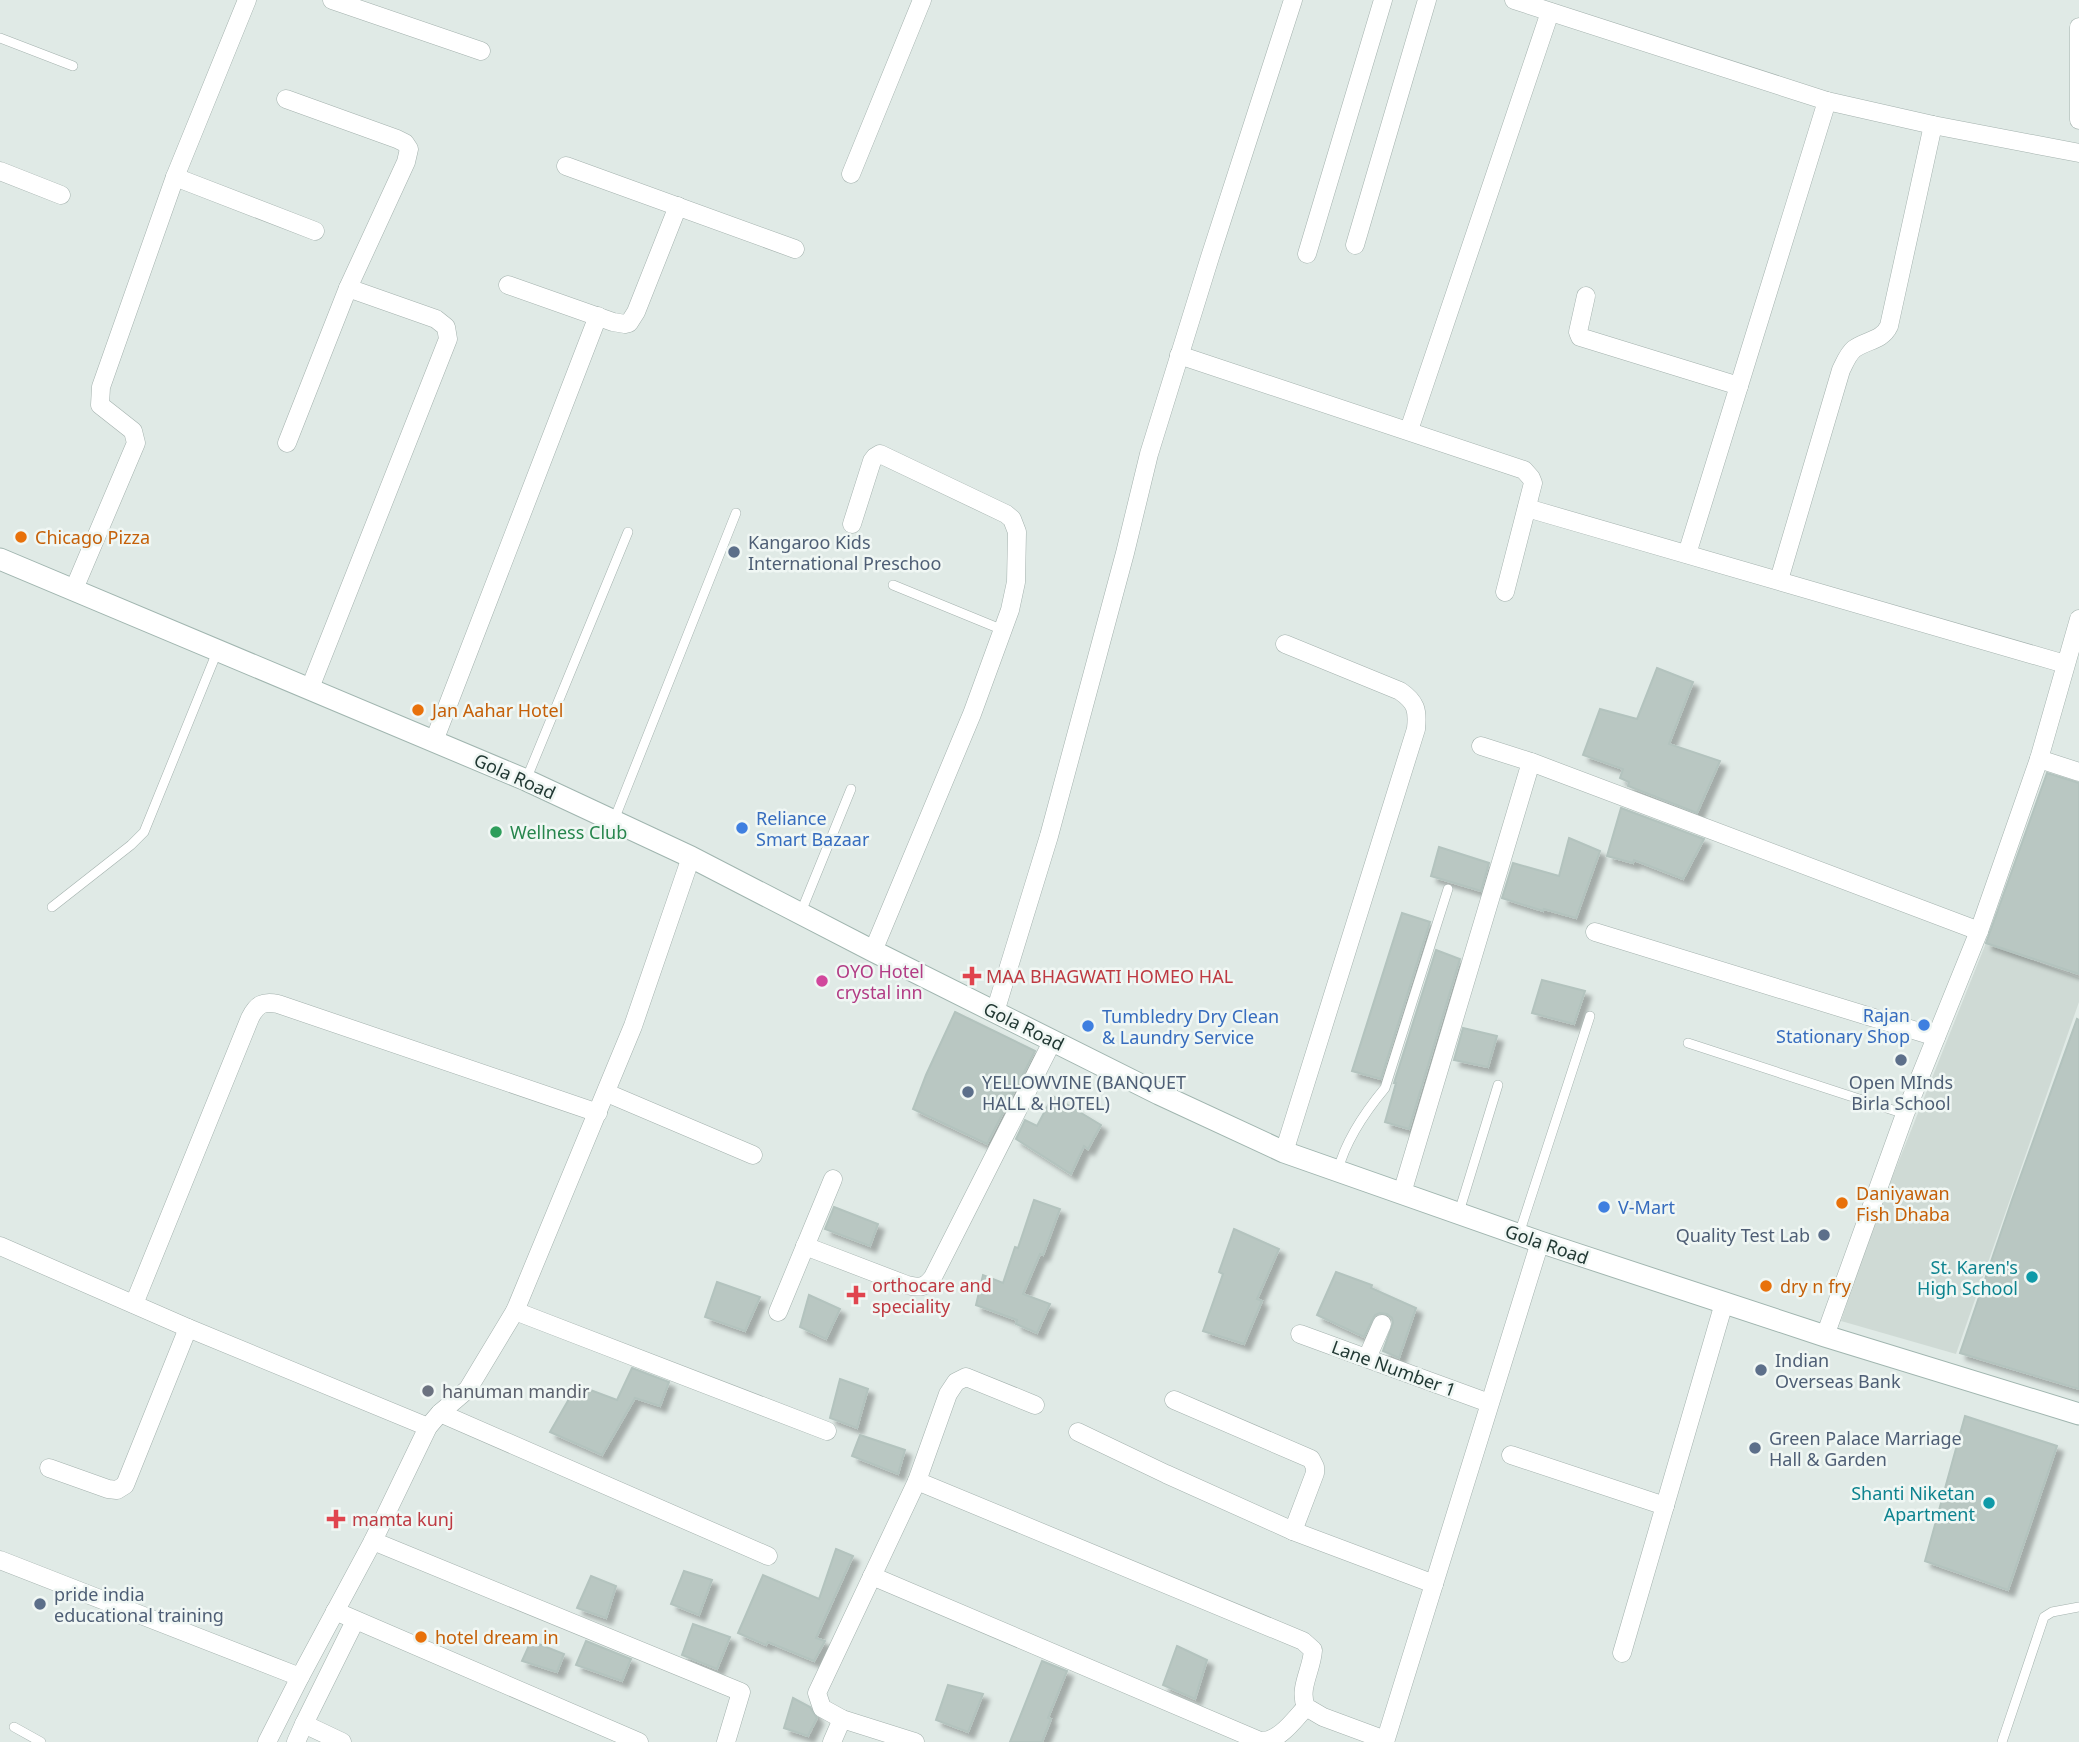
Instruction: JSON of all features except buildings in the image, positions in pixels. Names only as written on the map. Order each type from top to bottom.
[{"type":"street","points":[[74,589],[136,443],[133,431],[100,405],[99,395],[175,177],[247,0]]},
{"type":"street","points":[[332,0],[481,51]]},
{"type":"street","points":[[851,174],[922,0]]},
{"type":"street","points":[[995,1012],[1049,836],[1149,454],[1293,0]]},
{"type":"street","points":[[1307,254],[1382,0]]},
{"type":"street","points":[[1354,245],[1427,0]]},
{"type":"street","points":[[1514,0],[1827,101],[2079,153]]},
{"type":"street","points":[[1409,430],[1550,12]]},
{"type":"street","points":[[2079,27],[2079,120]]},
{"type":"street","points":[[286,99],[397,139],[409,149],[406,162],[348,288],[287,443]]},
{"type":"street","points":[[1687,554],[1827,101]]},
{"type":"street","points":[[1779,580],[1842,370],[1851,352],[1880,337],[1889,326],[1934,125]]},
{"type":"street","points":[[566,166],[795,249]]},
{"type":"street","points":[[0,171],[61,195]]},
{"type":"street","points":[[175,177],[315,231]]},
{"type":"street","points":[[508,285],[598,316],[629,323],[634,317],[678,206]]},
{"type":"street","points":[[310,688],[449,333],[436,319],[348,288]]},
{"type":"street","points":[[1586,296],[1578,332],[1580,337],[1739,386]]},
{"type":"street","points":[[434,741],[598,316]]},
{"type":"street","points":[[1179,355],[1524,470],[1533,483],[1505,592]]},
{"type":"street","points":[[852,524],[872,461],[880,454],[1006,514],[1012,519],[1017,531],[1014,594],[1003,629],[972,714],[873,951]]},
{"type":"street","points":[[1527,508],[2065,664]]},
{"type":"street","name":"Gola Road","points":[[0,559],[527,780],[801,909],[873,951],[1159,1094],[1284,1152],[1724,1303],[2079,1414]]},
{"type":"street","points":[[1825,1336],[1905,1114],[1979,931],[2039,759],[2079,619]]},
{"type":"street","points":[[1284,1152],[1417,719],[1416,708],[1410,698],[1400,691],[1285,644]]},
{"type":"street","points":[[1481,746],[1531,762],[1979,931]]},
{"type":"street","points":[[2039,759],[2079,772]]},
{"type":"street","points":[[1402,1193],[1531,762]]},
{"type":"street","points":[[267,1742],[373,1541],[428,1427],[468,1389],[515,1311],[634,1026],[691,857]]},
{"type":"street","points":[[1595,932],[1936,1037]]},
{"type":"street","points":[[134,1304],[250,1018],[260,1004],[278,1004],[598,1113]]},
{"type":"street","points":[[805,1246],[907,1285],[921,1287],[927,1284],[1053,1040]]},
{"type":"street","points":[[607,1093],[754,1156]]},
{"type":"street","points":[[778,1312],[833,1179]]},
{"type":"street","points":[[917,1481],[1303,1641],[1313,1650],[1303,1692],[1306,1707],[1323,1717],[1385,1741],[1540,1242]]},
{"type":"street","points":[[0,1246],[188,1328],[428,1427]]},
{"type":"street","points":[[1622,1653],[1724,1303]]},
{"type":"street","points":[[515,1311],[827,1431]]},
{"type":"street","points":[[1367,1358],[1382,1324]]},
{"type":"street","points":[[49,1468],[108,1489],[117,1490],[125,1485],[188,1328]]},
{"type":"street","name":"Lane Number 1","points":[[1300,1334],[1489,1403]]},
{"type":"street","points":[[915,1742],[842,1719],[822,1708],[817,1693],[917,1481],[948,1394],[956,1382],[966,1377],[1035,1405]]},
{"type":"street","points":[[1174,1400],[1314,1462],[1315,1473],[1293,1531]]},
{"type":"street","points":[[440,1413],[768,1556]]},
{"type":"street","points":[[1078,1432],[1293,1531],[1434,1584]]},
{"type":"street","points":[[1511,1455],[1665,1506]]},
{"type":"street","points":[[373,1541],[741,1692],[726,1742]]},
{"type":"street","points":[[0,1559],[300,1677]]},
{"type":"street","points":[[872,1576],[1251,1738],[1269,1741],[1275,1738],[1306,1707]]},
{"type":"street","points":[[335,1611],[639,1742]]},
{"type":"street","points":[[296,1742],[355,1621]]},
{"type":"street","points":[[832,1742],[842,1719]]},
{"type":"street","points":[[304,1724],[342,1742]]},
{"type":"lane","points":[[0,38],[73,66]]},
{"type":"lane","points":[[613,820],[736,513]]},
{"type":"lane","points":[[527,780],[628,532]]},
{"type":"lane","points":[[893,585],[1003,629]]},
{"type":"lane","points":[[52,907],[144,832],[218,650]]},
{"type":"lane","points":[[801,909],[851,789]]},
{"type":"lane","points":[[1338,1170],[1343,1150],[1385,1088],[1448,889]]},
{"type":"lane","points":[[1519,1234],[1590,1016]]},
{"type":"lane","points":[[1688,1043],[1905,1114]]},
{"type":"lane","points":[[1459,1214],[1498,1085]]},
{"type":"lane","points":[[2002,1742],[2044,1617],[2052,1612],[2079,1607]]},
{"type":"lane","points":[[14,1727],[41,1742]]},
{"type":"shaded area","points":[[1986,943],[2079,978],[2079,1002],[1956,1354],[1841,1321],[1874,1223]]},
{"type":"place","name":"Chicago Pizza","points":[[21,537]]},
{"type":"place","name":"Kangaroo Kids International Preschoo","points":[[734,552]]},
{"type":"place","name":"Jan Aahar Hotel","points":[[418,710]]},
{"type":"place","name":"Reliance Smart Bazaar","points":[[742,828]]},
{"type":"place","name":"Wellness Club","points":[[496,832]]},
{"type":"place","name":"MAA BHAGWATI HOMEO HAL","points":[[972,976]]},
{"type":"place","name":"OYO Hotel crystal inn","points":[[822,981]]},
{"type":"place","name":"Rajan Stationary Shop","points":[[1924,1025]]},
{"type":"place","name":"Tumbledry Dry Clean & Laundry Service","points":[[1088,1026]]},
{"type":"place","name":"Open MInds Birla School","points":[[1901,1060]]},
{"type":"place","name":"YELLOWVINE (BANQUET HALL & HOTEL)","points":[[968,1092]]},
{"type":"place","name":"Daniyawan Fish Dhaba","points":[[1842,1203]]},
{"type":"place","name":"V-Mart","points":[[1604,1207]]},
{"type":"place","name":"Quality Test Lab","points":[[1824,1235]]},
{"type":"place","name":"St. Karen's High School","points":[[2032,1277]]},
{"type":"place","name":"dry n fry","points":[[1766,1286]]},
{"type":"place","name":"orthocare and speciality","points":[[856,1295]]},
{"type":"place","name":"Indian Overseas Bank","points":[[1761,1370]]},
{"type":"place","name":"hanuman mandir","points":[[428,1391]]},
{"type":"place","name":"Green Palace Marriage Hall & Garden","points":[[1755,1448]]},
{"type":"place","name":"Shanti Niketan Apartment","points":[[1989,1503]]},
{"type":"place","name":"mamta kunj","points":[[336,1519]]},
{"type":"place","name":"pride india educational training","points":[[40,1604]]},
{"type":"place","name":"hotel dream in","points":[[421,1637]]}]
